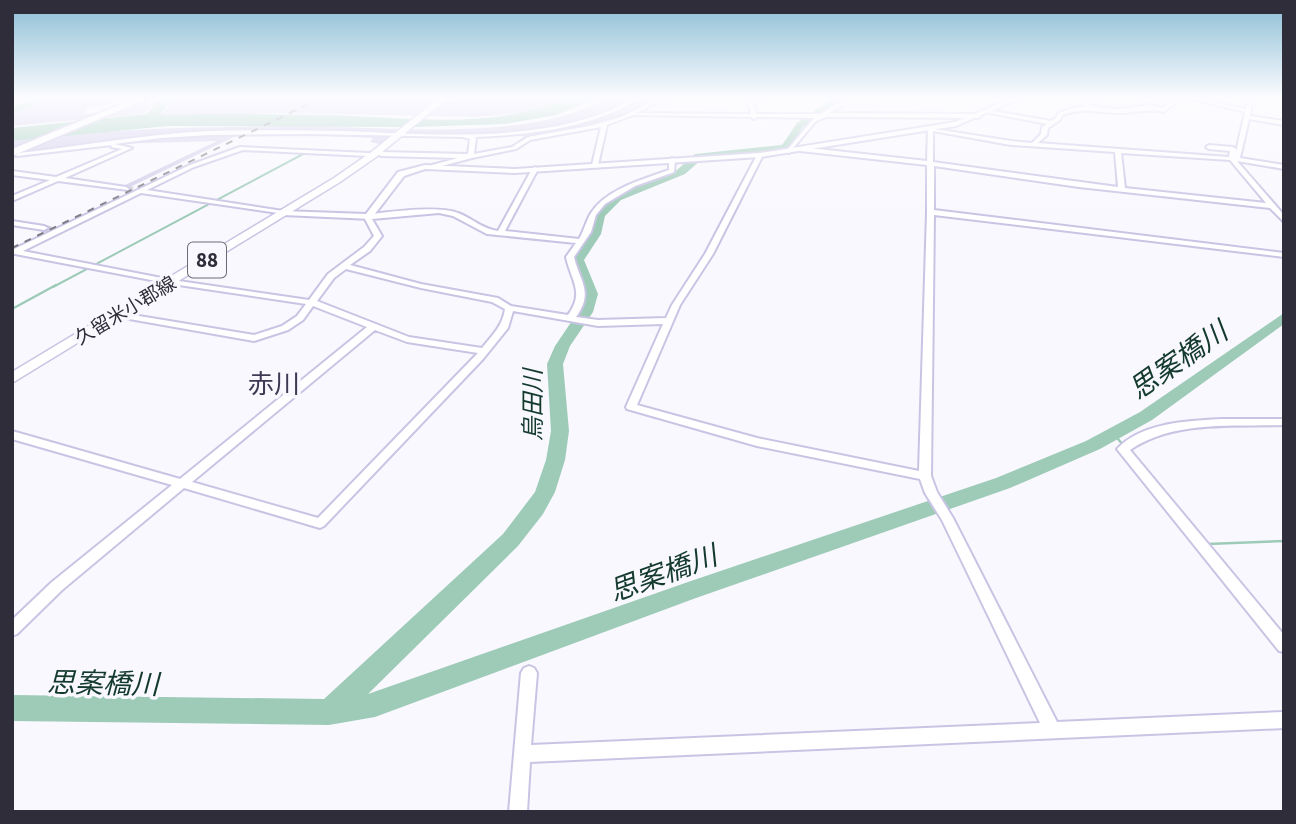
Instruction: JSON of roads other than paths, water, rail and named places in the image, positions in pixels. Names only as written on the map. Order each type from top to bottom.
[{"type":"highway","points":[[18,153],[50,136]]},
{"type":"highway","points":[[18,153],[55,136]]},
{"type":"main road","name":"久留米小郡線","points":[[12,379],[337,180],[396,136]]},
{"type":"street","points":[[18,153],[157,136]]},
{"type":"street","points":[[14,253],[51,230],[211,158],[243,148],[263,136]]},
{"type":"street","points":[[449,136],[484,136]]},
{"type":"street","points":[[368,217],[401,174],[511,148],[528,139],[541,136]]},
{"type":"street","points":[[595,165],[601,136]]},
{"type":"street","points":[[789,151],[801,136]]},
{"type":"street","points":[[434,166],[505,171],[760,155],[882,136]]},
{"type":"street","points":[[930,136],[925,476],[930,493],[947,518],[1052,730]]},
{"type":"street","points":[[978,136],[1033,145],[1235,159],[1284,167]]},
{"type":"street","points":[[1033,145],[1042,136]]},
{"type":"street","points":[[1235,159],[1241,136]]},
{"type":"street","points":[[468,158],[473,138]]},
{"type":"street","points":[[12,199],[129,148],[104,146],[18,153]]},
{"type":"street","points":[[1209,147],[1233,149],[1235,159],[1284,220]]},
{"type":"street","points":[[243,148],[367,154]]},
{"type":"street","points":[[800,149],[1272,206]]},
{"type":"street","points":[[1118,152],[1122,190]]},
{"type":"street","points":[[12,163],[18,153]]},
{"type":"street","points":[[381,154],[468,158]]},
{"type":"street","points":[[760,155],[724,228],[668,321],[630,404],[633,410],[757,442],[925,476]]},
{"type":"street","points":[[1235,159],[1284,213]]},
{"type":"street","points":[[573,318],[581,307],[583,288],[570,257],[587,232],[590,219],[603,203],[633,185],[672,172],[672,160]]},
{"type":"street","points":[[500,233],[535,169]]},
{"type":"street","points":[[12,173],[126,189]]},
{"type":"street","points":[[139,191],[282,213],[368,217],[439,211],[455,214],[486,232],[580,241]]},
{"type":"street","points":[[931,212],[1284,255]]},
{"type":"street","points":[[118,314],[258,338],[294,323],[313,303],[325,283],[376,240],[378,236],[368,217]]},
{"type":"street","points":[[12,223],[51,230]]},
{"type":"street","points":[[14,253],[172,282],[313,303],[407,339],[484,351]]},
{"type":"street","points":[[344,266],[495,300],[509,308],[608,323],[668,321]]},
{"type":"street","points":[[12,435],[320,523],[484,351],[502,329],[510,314],[509,308]]},
{"type":"street","points":[[12,631],[57,586],[373,327]]},
{"type":"street","points":[[1284,422],[1176,426],[1166,428],[1123,449],[1284,646]]},
{"type":"street","points":[[518,812],[529,673]]},
{"type":"street","points":[[523,754],[1284,720]]},
{"type":"waterway","points":[[514,146],[525,137],[531,136]]},
{"type":"waterway","name":"烏田川","points":[[329,712],[510,540],[536,509],[552,474],[559,445],[561,416],[555,364],[563,346],[586,312],[591,294],[577,260],[595,234],[599,215],[617,198],[681,172],[699,156],[785,147],[792,136]]},
{"type":"waterway","points":[[207,158],[232,149]]},
{"type":"waterway","points":[[53,287],[305,153]]},
{"type":"waterway","points":[[12,309],[56,285]]},
{"type":"waterway","name":"思案橋川","points":[[329,712],[375,705],[688,591],[1003,483],[1093,445],[1146,416],[1284,317]]},
{"type":"waterway","points":[[1114,434],[1123,445]]},
{"type":"waterway","points":[[1132,453],[1213,550]]},
{"type":"waterway","points":[[1208,544],[1284,541]]},
{"type":"waterway","name":"思案橋川","points":[[12,708],[329,712]]},
{"type":"tunnel","points":[[12,156],[19,155]]},
{"type":"tunnel","points":[[126,189],[138,191]]},
{"type":"tunnel","points":[[44,228],[51,230]]},
{"type":"railway","points":[[12,248],[242,136]]},
{"type":"district","name":"赤川","points":[[274,384]]}]
